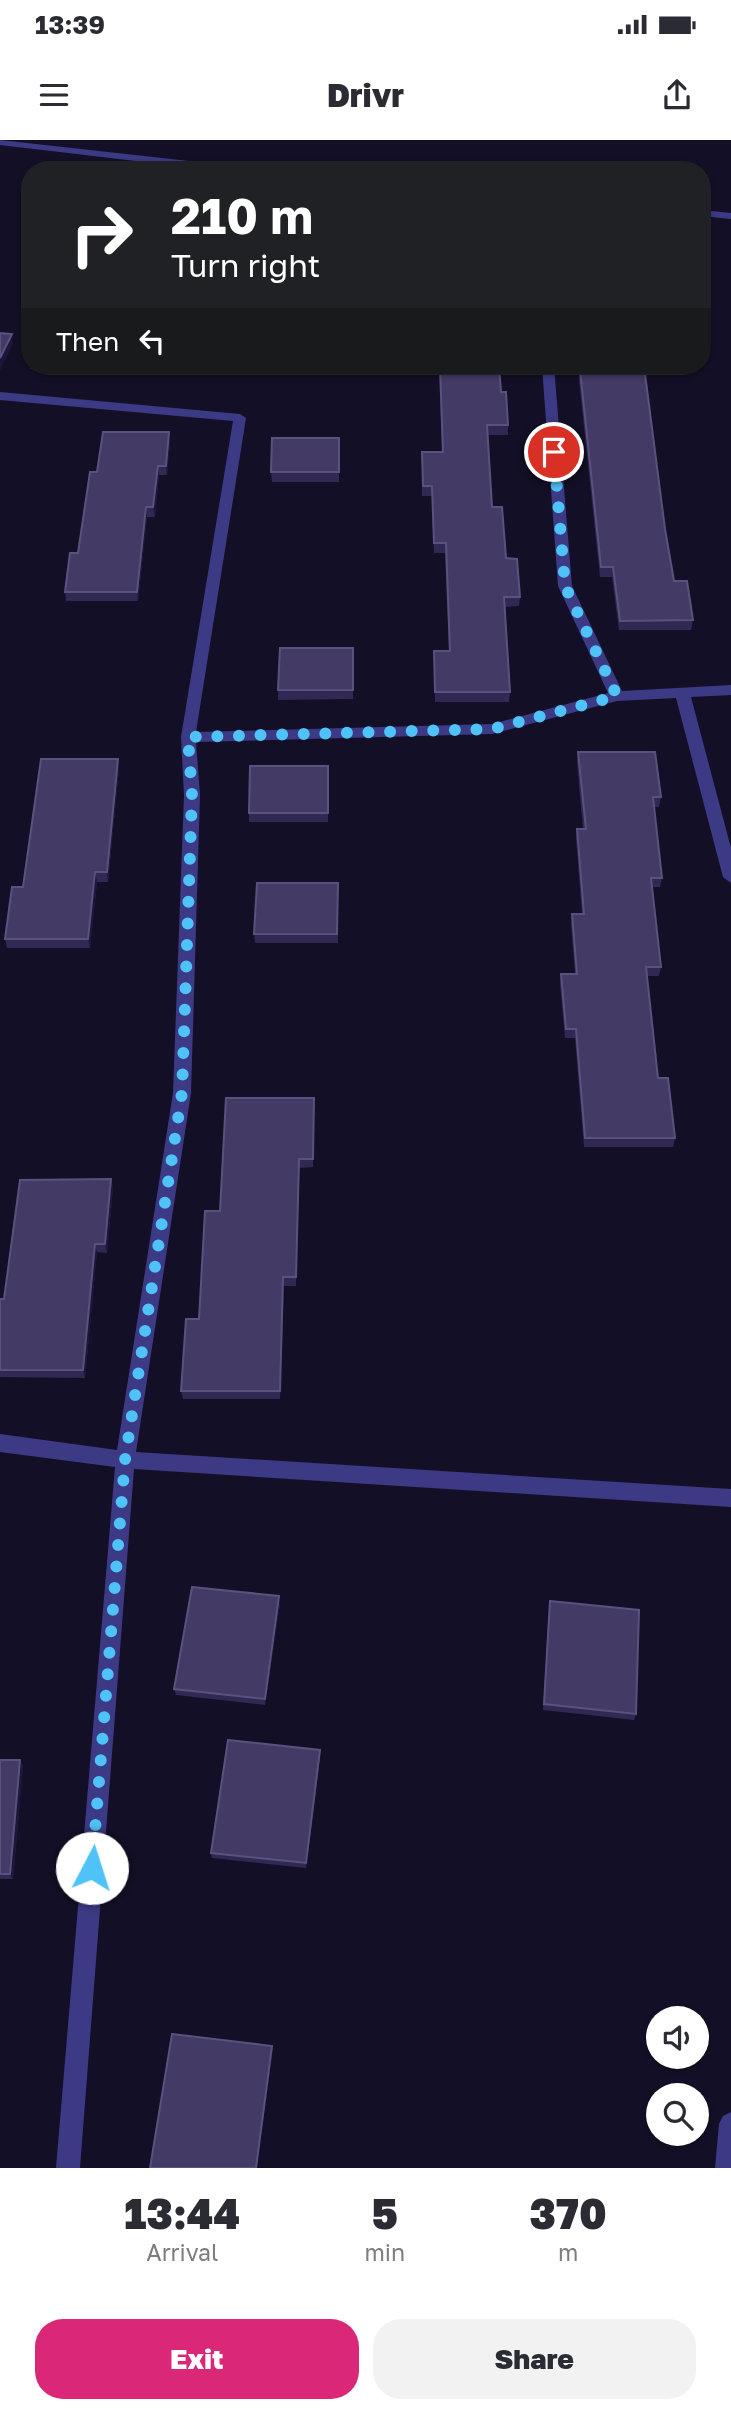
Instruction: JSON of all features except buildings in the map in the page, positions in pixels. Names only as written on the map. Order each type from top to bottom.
[{"type":"street","points":[[0,142],[165,161]]},
{"type":"street","points":[[711,214],[731,216]]},
{"type":"street","points":[[549,375],[565,586],[617,696]]},
{"type":"street","points":[[0,396],[240,418],[188,737],[192,795],[182,1093],[125,1460],[68,2168]]},
{"type":"street","points":[[188,737],[492,729],[617,696],[731,691]]},
{"type":"street","points":[[682,692],[731,877]]},
{"type":"street","points":[[0,1443],[125,1460],[731,1498]]},
{"type":"street","points":[[727,2168],[731,2124]]},
{"type":"route","points":[[92,1868],[125,1460],[182,1093],[192,795],[188,737],[492,729],[617,696],[565,586],[554,452]]}]
